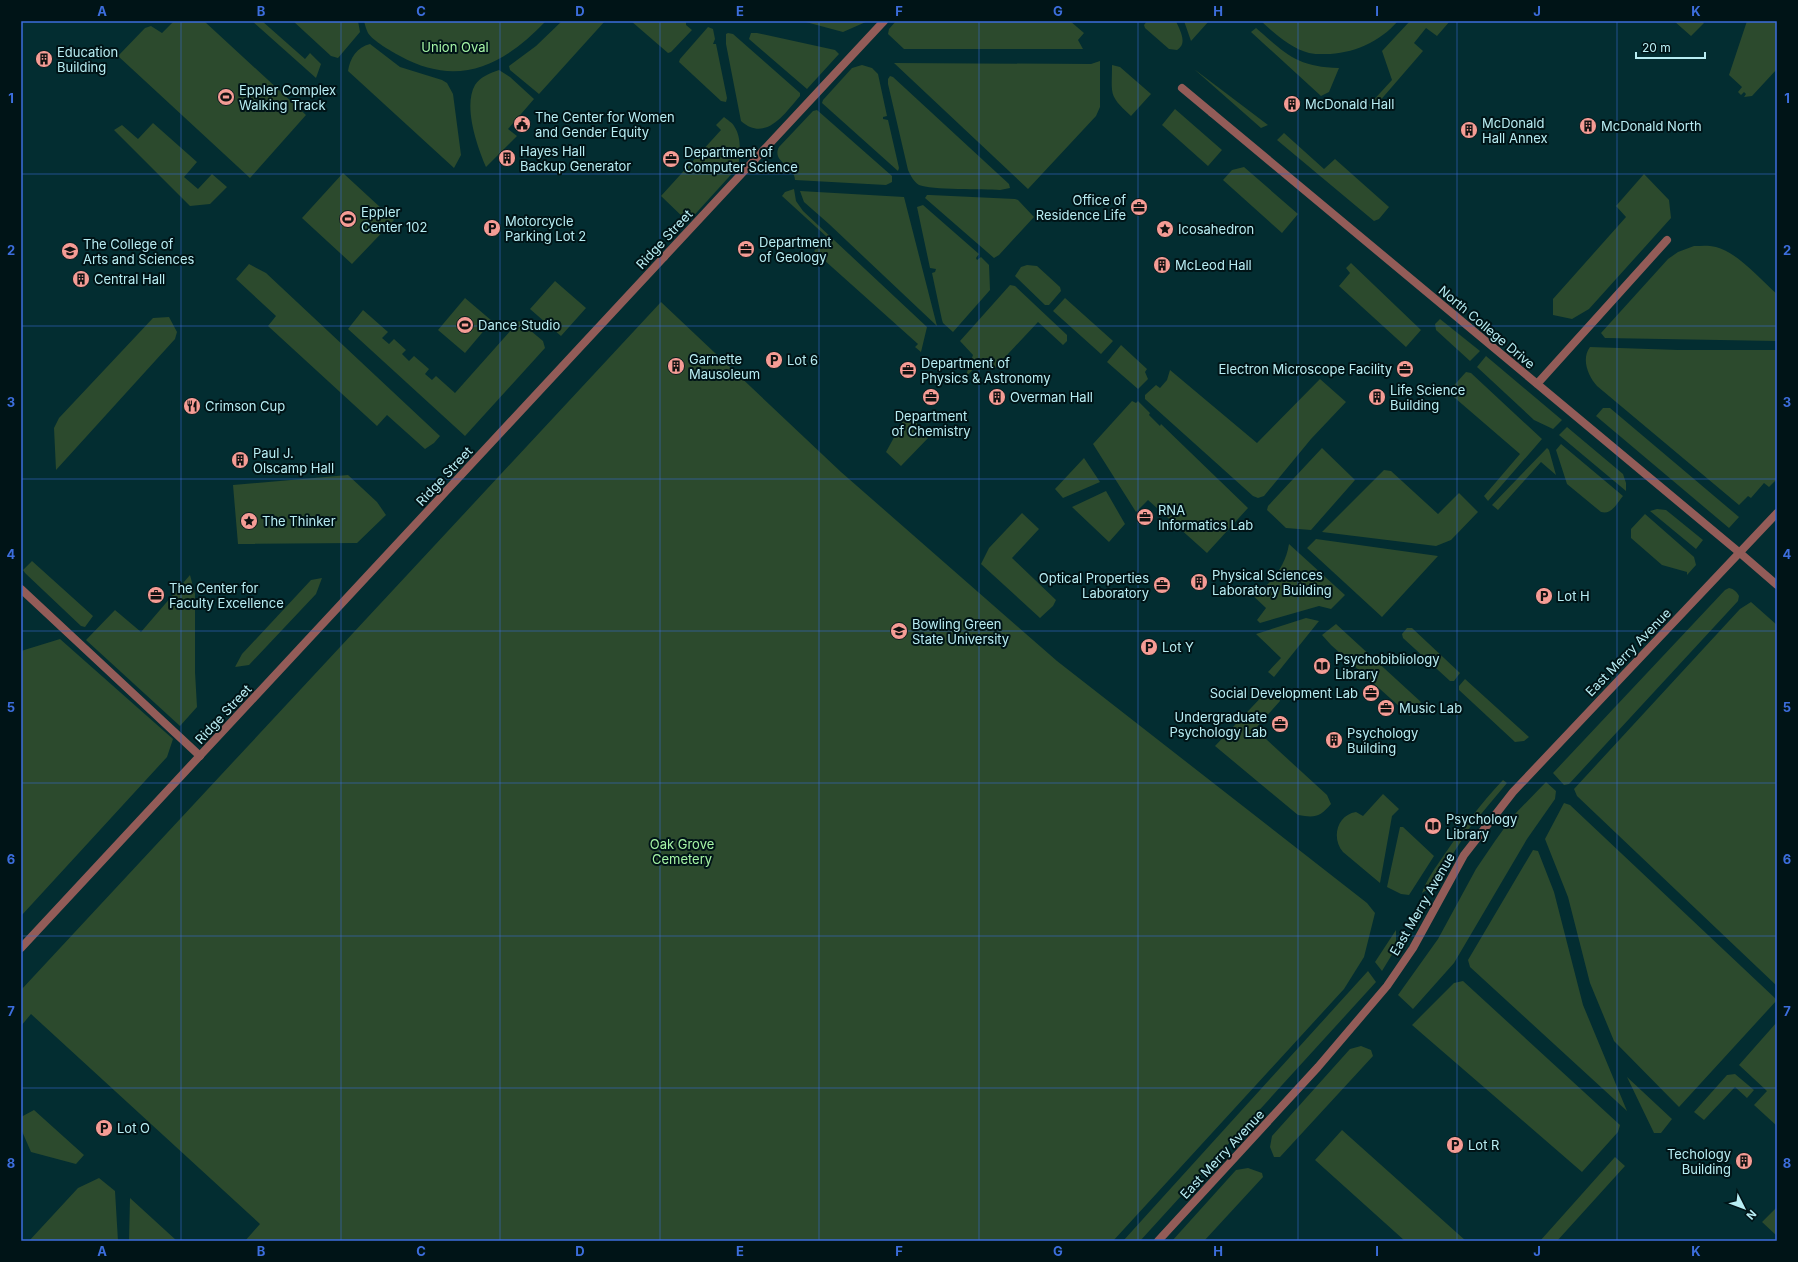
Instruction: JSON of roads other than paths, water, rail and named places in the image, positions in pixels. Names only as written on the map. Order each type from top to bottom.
[{"type":"street","name":"Ridge Street","points":[[21,948],[884,21]]},
{"type":"street","name":"North College Drive","points":[[1182,88],[1777,585]]},
{"type":"street","points":[[1537,384],[1667,240]]},
{"type":"street","name":"East Merry Avenue","points":[[1158,1241],[1318,1067],[1387,986],[1413,948],[1464,855],[1513,792],[1777,513]]},
{"type":"street","points":[[21,589],[200,756]]},
{"type":"place","name":"Education Building","points":[[44,59]]},
{"type":"place","name":"Eppler Complex Walking Track","points":[[226,97]]},
{"type":"place","name":"McDonald Hall","points":[[1292,104]]},
{"type":"place","name":"The Center for Women and Gender Equity","points":[[522,124]]},
{"type":"place","name":"McDonald North","points":[[1588,126]]},
{"type":"place","name":"McDonald Hall Annex","points":[[1469,130]]},
{"type":"place","name":"Hayes Hall Backup Generator","points":[[507,158]]},
{"type":"place","name":"Department of Computer Science","points":[[671,159]]},
{"type":"place","name":"Office of Residence Life","points":[[1139,207]]},
{"type":"place","name":"Eppler Center 102","points":[[348,219]]},
{"type":"place","name":"Motorcycle Parking Lot 2","points":[[492,228]]},
{"type":"place","name":"Icosahedron","points":[[1165,229]]},
{"type":"place","name":"Department of Geology","points":[[746,249]]},
{"type":"place","name":"The College of Arts and Sciences","points":[[70,251]]},
{"type":"place","name":"McLeod Hall","points":[[1162,265]]},
{"type":"place","name":"Central Hall","points":[[81,279]]},
{"type":"place","name":"Dance Studio","points":[[465,325]]},
{"type":"place","name":"Lot 6","points":[[774,360]]},
{"type":"place","name":"Garnette Mausoleum","points":[[676,366]]},
{"type":"place","name":"Electron Microscope Facility","points":[[1405,369]]},
{"type":"place","name":"Department of Physics & Astronomy","points":[[908,370]]},
{"type":"place","name":"Department of Chemistry","points":[[931,397]]},
{"type":"place","name":"Overman Hall","points":[[997,397]]},
{"type":"place","name":"Life Science Building","points":[[1377,397]]},
{"type":"place","name":"Crimson Cup","points":[[192,406]]},
{"type":"place","name":"Paul J. Olscamp Hall","points":[[240,460]]},
{"type":"place","name":"RNA Informatics Lab","points":[[1145,517]]},
{"type":"place","name":"The Thinker","points":[[249,521]]},
{"type":"place","name":"Physical Sciences Laboratory Building","points":[[1199,582]]},
{"type":"place","name":"Optical Properties Laboratory","points":[[1162,585]]},
{"type":"place","name":"The Center for Faculty Excellence","points":[[156,595]]},
{"type":"place","name":"Lot H","points":[[1544,596]]},
{"type":"place","name":"Bowling Green State University","points":[[899,631]]},
{"type":"place","name":"Lot Y","points":[[1149,647]]},
{"type":"place","name":"Psychobibliology Library","points":[[1322,666]]},
{"type":"place","name":"Social Development Lab","points":[[1371,693]]},
{"type":"place","name":"Music Lab","points":[[1386,708]]},
{"type":"place","name":"Undergraduate Psychology Lab","points":[[1280,724]]},
{"type":"place","name":"Psychology Building","points":[[1334,740]]},
{"type":"place","name":"Psychology Library","points":[[1433,826]]},
{"type":"place","name":"Lot O","points":[[104,1128]]},
{"type":"place","name":"Lot R","points":[[1455,1145]]},
{"type":"place","name":"Techology Building","points":[[1744,1161]]},
{"type":"park label","name":"Union Oval","points":[[455,47]]},
{"type":"park label","name":"Oak Grove Cemetery","points":[[682,852]]}]
